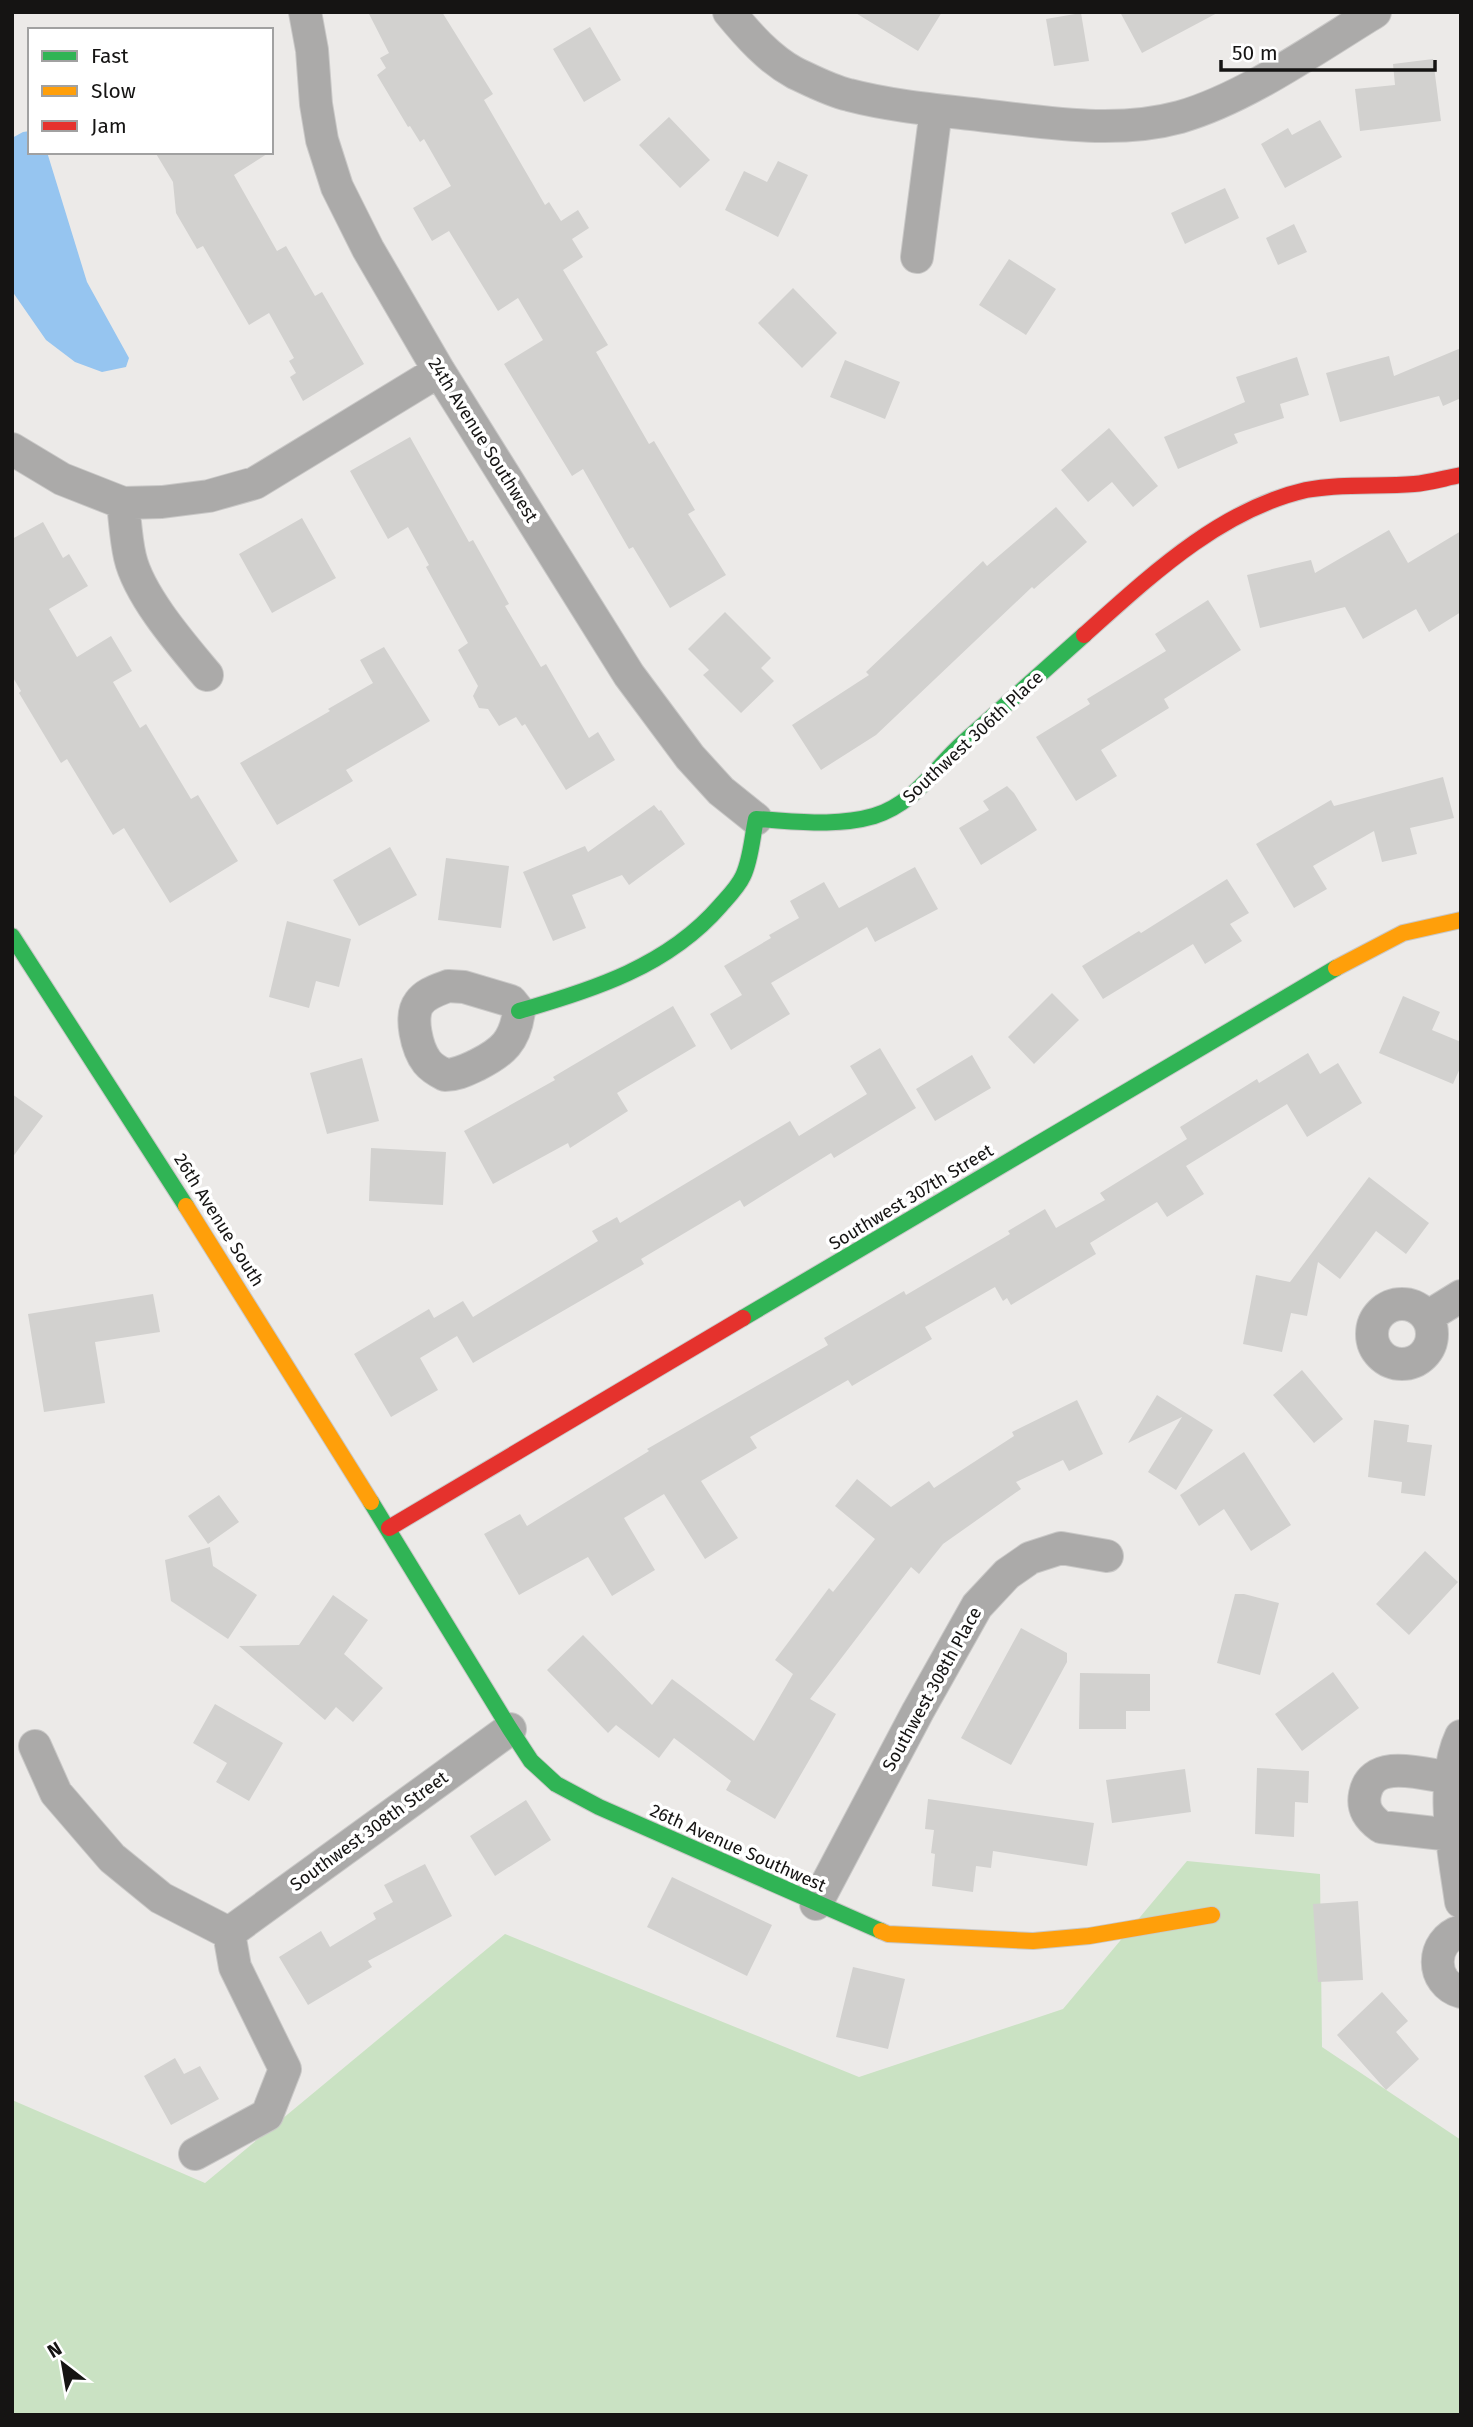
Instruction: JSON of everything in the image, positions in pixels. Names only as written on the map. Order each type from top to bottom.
[{"type":"street","name":"24th Avenue Southwest","points":[[305,12],[322,140],[337,187],[368,249],[439,371],[629,675],[690,757],[721,791],[757,819]]},
{"type":"street","points":[[729,12],[770,55],[794,72],[848,95],[936,110],[1100,126],[1139,125],[1180,117],[1218,102],[1272,75],[1376,12]]},
{"type":"street","points":[[916,257],[936,110]]},
{"type":"street","points":[[12,449],[62,479],[123,503],[162,502],[209,496],[256,483],[439,371]]},
{"type":"street","name":"Southwest 306th Place","points":[[757,819],[851,823],[878,816],[897,807],[929,781],[943,762],[961,745],[1145,581],[1204,536],[1270,501],[1308,491],[1347,486],[1416,484],[1461,475]]},
{"type":"street","points":[[123,503],[135,574],[170,631],[207,675]]},
{"type":"street","points":[[519,1011],[612,981],[686,938],[718,911],[743,877],[757,819]]},
{"type":"street","name":"Southwest 307th Street","points":[[389,1528],[1334,969],[1402,933],[1461,920]]},
{"type":"street","name":"26th Avenue South","points":[[12,936],[182,1196],[389,1528]]},
{"type":"street","points":[[1427,1317],[1461,1296]]},
{"type":"street","name":"26th Avenue Southwest","points":[[389,1528],[531,1761],[556,1784],[599,1807],[888,1934],[1033,1941],[1089,1936],[1212,1915]]},
{"type":"street","name":"Southwest 308th Place","points":[[816,1904],[977,1606],[1007,1574],[1030,1558],[1060,1548],[1107,1556]]},
{"type":"street","name":"Southwest 308th Street","points":[[229,1933],[510,1729]]},
{"type":"street","points":[[1461,1736],[1455,1748],[1448,1807],[1461,1902]]},
{"type":"street","points":[[36,1746],[56,1793],[112,1858],[161,1898],[229,1933],[235,1967],[285,2069],[267,2115],[195,2154]]},
{"type":"street","points":[[1452,1778],[1394,1770],[1383,1772],[1373,1778],[1366,1787],[1364,1799],[1365,1810],[1371,1820],[1381,1827],[1452,1835]]},
{"type":"street","points":[[1461,1931],[1447,1939],[1440,1947],[1437,1966],[1446,1984],[1461,1992]]},
{"type":"green space","points":[[1187,1861],[1320,1874],[1322,2047],[1461,2140],[1461,2415],[12,2415],[12,2100],[205,2183],[505,1934],[859,2077],[1063,2009]]},
{"type":"water","points":[[28,131],[28,154],[48,154],[87,282],[129,358],[126,367],[102,372],[75,362],[46,340],[12,291],[12,138]]},
{"type":"building","points":[[368,12],[442,12],[493,94],[484,100],[545,205],[549,202],[561,221],[578,210],[589,228],[572,239],[583,257],[563,270],[608,345],[596,352],[649,444],[654,441],[695,510],[688,514],[726,575],[670,608],[633,547],[629,549],[583,469],[572,476],[504,364],[543,340],[518,298],[498,311],[449,231],[432,241],[413,208],[451,186],[424,139],[420,142],[410,126],[408,127],[377,75],[386,68],[380,58],[389,53]]},
{"type":"building","points":[[854,12],[942,12],[918,51]]},
{"type":"building","points":[[1120,12],[1219,12],[1142,53]]},
{"type":"building","points":[[1081,13],[1089,61],[1054,66],[1046,19]]},
{"type":"building","points":[[590,27],[621,80],[584,102],[553,49]]},
{"type":"building","points":[[1433,59],[1441,121],[1360,131],[1355,89],[1395,85],[1393,64]]},
{"type":"building","points":[[669,117],[710,160],[680,188],[639,145]]},
{"type":"building","points":[[1320,120],[1342,157],[1285,188],[1261,144],[1288,128],[1292,135]]},
{"type":"building","points":[[156,154],[267,154],[234,175],[277,251],[286,246],[315,296],[322,292],[364,364],[303,401],[290,377],[296,373],[289,361],[294,358],[269,313],[249,325],[203,246],[197,249],[176,213],[173,182]]},
{"type":"building","points":[[778,161],[808,175],[778,237],[725,210],[744,171],[767,182]]},
{"type":"building","points":[[1225,188],[1239,218],[1185,244],[1171,213]]},
{"type":"building","points":[[1294,224],[1307,252],[1278,265],[1266,238]]},
{"type":"building","points":[[1009,259],[1056,289],[1026,335],[979,305]]},
{"type":"building","points":[[793,288],[837,333],[802,368],[758,323]]},
{"type":"building","points":[[1461,348],[1461,398],[1443,406],[1439,396],[1340,422],[1326,373],[1389,356],[1394,376]]},
{"type":"building","points":[[1297,357],[1309,395],[1280,404],[1284,418],[1234,434],[1238,443],[1178,469],[1164,437],[1245,402],[1236,377]]},
{"type":"building","points":[[845,360],[900,382],[885,419],[830,397]]},
{"type":"building","points":[[1109,428],[1158,486],[1133,507],[1112,482],[1088,502],[1061,470]]},
{"type":"building","points":[[410,437],[469,542],[473,540],[509,604],[505,606],[541,667],[546,664],[589,738],[598,732],[615,760],[566,790],[525,724],[522,726],[516,717],[499,726],[488,709],[479,708],[473,696],[478,686],[458,650],[468,643],[426,567],[429,565],[408,527],[388,539],[350,471]]},
{"type":"building","points":[[1056,507],[1087,542],[1034,589],[1032,587],[876,735],[821,770],[792,725],[869,675],[866,672],[983,561],[987,566]]},
{"type":"building","points":[[302,518],[336,578],[272,613],[239,554]]},
{"type":"building","points":[[43,522],[63,558],[69,554],[88,586],[49,609],[77,657],[111,636],[132,671],[113,682],[140,728],[146,724],[191,799],[198,795],[238,861],[170,903],[124,828],[113,835],[67,759],[61,763],[19,693],[21,691],[12,676],[12,539]]},
{"type":"building","points":[[1389,530],[1408,563],[1461,531],[1461,612],[1429,632],[1416,609],[1363,639],[1345,607],[1260,628],[1247,575],[1311,560],[1315,573]]},
{"type":"building","points":[[1208,600],[1241,650],[1164,699],[1169,708],[1101,750],[1117,776],[1076,801],[1036,737],[1090,704],[1087,699],[1166,651],[1155,634]]},
{"type":"building","points":[[725,612],[771,658],[761,668],[774,681],[741,713],[703,675],[709,670],[688,649]]},
{"type":"building","points":[[384,647],[430,721],[346,770],[353,781],[277,825],[240,763],[373,683],[360,660]]},
{"type":"building","points":[[1443,777],[1454,818],[1410,828],[1417,854],[1382,862],[1374,831],[1313,866],[1327,889],[1294,908],[1256,844],[1331,800],[1334,806]]},
{"type":"building","points":[[1007,786],[1037,830],[981,865],[959,828],[989,810],[983,801]]},
{"type":"building","points":[[654,805],[661,810],[685,844],[629,885],[622,875],[572,895],[586,928],[553,941],[523,872],[585,846],[588,852]]},
{"type":"building","points":[[390,847],[417,895],[359,926],[333,880]]},
{"type":"building","points":[[446,858],[509,866],[501,928],[438,920]]},
{"type":"building","points":[[915,867],[938,909],[875,942],[867,927],[771,983],[790,1014],[731,1050],[710,1014],[742,995],[724,966],[799,918],[790,901],[824,882],[839,908]]},
{"type":"building","points":[[1227,879],[1249,913],[1230,924],[1242,941],[1205,964],[1193,944],[1103,999],[1082,966]]},
{"type":"building","points":[[287,921],[351,939],[339,987],[316,981],[309,1008],[269,997]]},
{"type":"building","points":[[1052,993],[1079,1020],[1034,1064],[1008,1037]]},
{"type":"building","points":[[1403,996],[1440,1012],[1432,1030],[1461,1042],[1461,1066],[1453,1084],[1379,1053]]},
{"type":"building","points":[[673,1006],[696,1046],[617,1093],[628,1111],[570,1148],[568,1143],[493,1184],[464,1131],[555,1080],[553,1077]]},
{"type":"building","points":[[880,1048],[916,1108],[834,1158],[831,1153],[744,1207],[740,1200],[641,1259],[644,1264],[473,1363],[457,1336],[420,1358],[438,1390],[391,1417],[354,1354],[429,1309],[434,1318],[463,1301],[473,1317],[598,1241],[592,1231],[617,1217],[620,1223],[790,1121],[799,1136],[867,1094],[850,1066]]},
{"type":"building","points":[[1308,1053],[1320,1074],[1338,1063],[1362,1103],[1307,1137],[1287,1104],[1186,1166],[1204,1194],[1167,1217],[1157,1202],[1090,1243],[1096,1254],[1011,1305],[1007,1298],[1003,1301],[995,1287],[925,1327],[932,1339],[852,1386],[848,1380],[750,1437],[757,1448],[701,1481],[738,1538],[705,1559],[664,1494],[624,1518],[655,1570],[612,1596],[588,1557],[519,1595],[484,1534],[520,1514],[527,1526],[649,1451],[647,1449],[828,1345],[824,1338],[904,1291],[906,1295],[1010,1234],[1008,1231],[1045,1209],[1056,1228],[1105,1200],[1100,1193],[1187,1139],[1180,1127],[1257,1079],[1259,1083]]},
{"type":"building","points":[[972,1055],[991,1088],[935,1121],[916,1089]]},
{"type":"building","points":[[362,1058],[379,1121],[327,1134],[310,1073]]},
{"type":"building","points":[[12,1094],[43,1116],[12,1158]]},
{"type":"building","points":[[371,1148],[446,1152],[443,1205],[369,1201]]},
{"type":"building","points":[[1369,1177],[1429,1223],[1406,1254],[1376,1231],[1340,1279],[1318,1262],[1307,1316],[1291,1313],[1282,1352],[1243,1344],[1256,1275],[1290,1282]]},
{"type":"building","points":[[153,1294],[160,1332],[95,1342],[105,1403],[44,1412],[28,1314]]},
{"type":"building","points":[[1302,1370],[1343,1419],[1314,1443],[1273,1395]]},
{"type":"building","points":[[1157,1395],[1213,1430],[1176,1490],[1148,1472],[1182,1417],[1128,1443]]},
{"type":"building","points":[[1077,1400],[1103,1454],[1069,1471],[1063,1460],[1016,1482],[1021,1489],[943,1544],[919,1574],[911,1567],[810,1699],[836,1714],[775,1819],[726,1790],[731,1781],[674,1738],[659,1758],[616,1725],[608,1733],[547,1670],[583,1635],[652,1705],[672,1679],[754,1741],[793,1674],[775,1660],[829,1588],[833,1592],[875,1539],[835,1506],[857,1479],[891,1507],[929,1481],[934,1488],[1014,1436],[1012,1432]]},
{"type":"building","points":[[1374,1420],[1409,1425],[1407,1442],[1432,1445],[1425,1496],[1401,1493],[1402,1482],[1368,1477]]},
{"type":"building","points":[[1244,1452],[1291,1525],[1251,1551],[1224,1509],[1199,1526],[1180,1495]]},
{"type":"building","points":[[219,1495],[239,1522],[208,1544],[188,1516]]},
{"type":"building","points":[[210,1547],[213,1566],[257,1595],[228,1639],[171,1601],[165,1560]]},
{"type":"building","points":[[1425,1551],[1458,1582],[1409,1635],[1376,1604]]},
{"type":"building","points":[[1235,1594],[1279,1603],[1260,1675],[1217,1663]]},
{"type":"building","points":[[333,1595],[368,1620],[344,1654],[383,1688],[353,1722],[336,1707],[325,1720],[239,1646],[299,1645]]},
{"type":"building","points":[[1021,1628],[1067,1653],[1067,1662],[1011,1765],[961,1738]]},
{"type":"building","points":[[1333,1672],[1359,1708],[1302,1751],[1275,1714]]},
{"type":"building","points":[[1080,1673],[1150,1674],[1150,1711],[1126,1711],[1126,1729],[1079,1729]]},
{"type":"building","points":[[215,1704],[283,1743],[249,1801],[216,1782],[227,1763],[193,1743]]},
{"type":"building","points":[[1257,1768],[1309,1771],[1308,1803],[1295,1802],[1294,1837],[1255,1834]]},
{"type":"building","points":[[1185,1769],[1191,1812],[1112,1823],[1106,1780]]},
{"type":"building","points":[[928,1799],[1094,1823],[1087,1866],[993,1851],[991,1868],[976,1866],[973,1892],[932,1886],[935,1854],[931,1853],[934,1830],[925,1829]]},
{"type":"building","points":[[526,1800],[551,1840],[495,1876],[470,1836]]},
{"type":"building","points":[[425,1864],[452,1916],[368,1961],[372,1967],[308,2005],[279,1957],[321,1931],[330,1947],[376,1919],[373,1913],[393,1902],[384,1885]]},
{"type":"building","points":[[672,1877],[772,1925],[747,1976],[647,1927]]},
{"type":"building","points":[[1358,1901],[1363,1980],[1318,1982],[1313,1904]]},
{"type":"building","points":[[853,1967],[905,1979],[888,2049],[836,2037]]},
{"type":"building","points":[[1382,1992],[1408,2021],[1396,2032],[1419,2059],[1386,2090],[1337,2035]]},
{"type":"building","points":[[175,2058],[184,2074],[200,2066],[219,2099],[171,2125],[144,2076]]},
{"type":"traffic: fast","points":[[519,1011],[628,973],[677,945],[699,927],[741,880],[748,863],[756,819],[845,821],[874,816],[901,803],[923,785],[953,752],[1084,635]]},
{"type":"traffic: fast","points":[[12,936],[186,1206]]},
{"type":"traffic: fast","points":[[743,1318],[1336,968]]},
{"type":"traffic: fast","points":[[371,1502],[510,1729],[531,1761],[556,1784],[599,1807],[881,1931]]},
{"type":"traffic: slow","points":[[1336,968],[1403,933],[1461,920]]},
{"type":"traffic: slow","points":[[186,1206],[371,1502]]},
{"type":"traffic: slow","points":[[881,1931],[888,1934],[1033,1941],[1089,1936],[1212,1915]]},
{"type":"traffic: jam","points":[[1084,635],[1187,548],[1215,529],[1274,500],[1319,488],[1414,484],[1461,475]]},
{"type":"traffic: jam","points":[[389,1528],[743,1318]]}]
